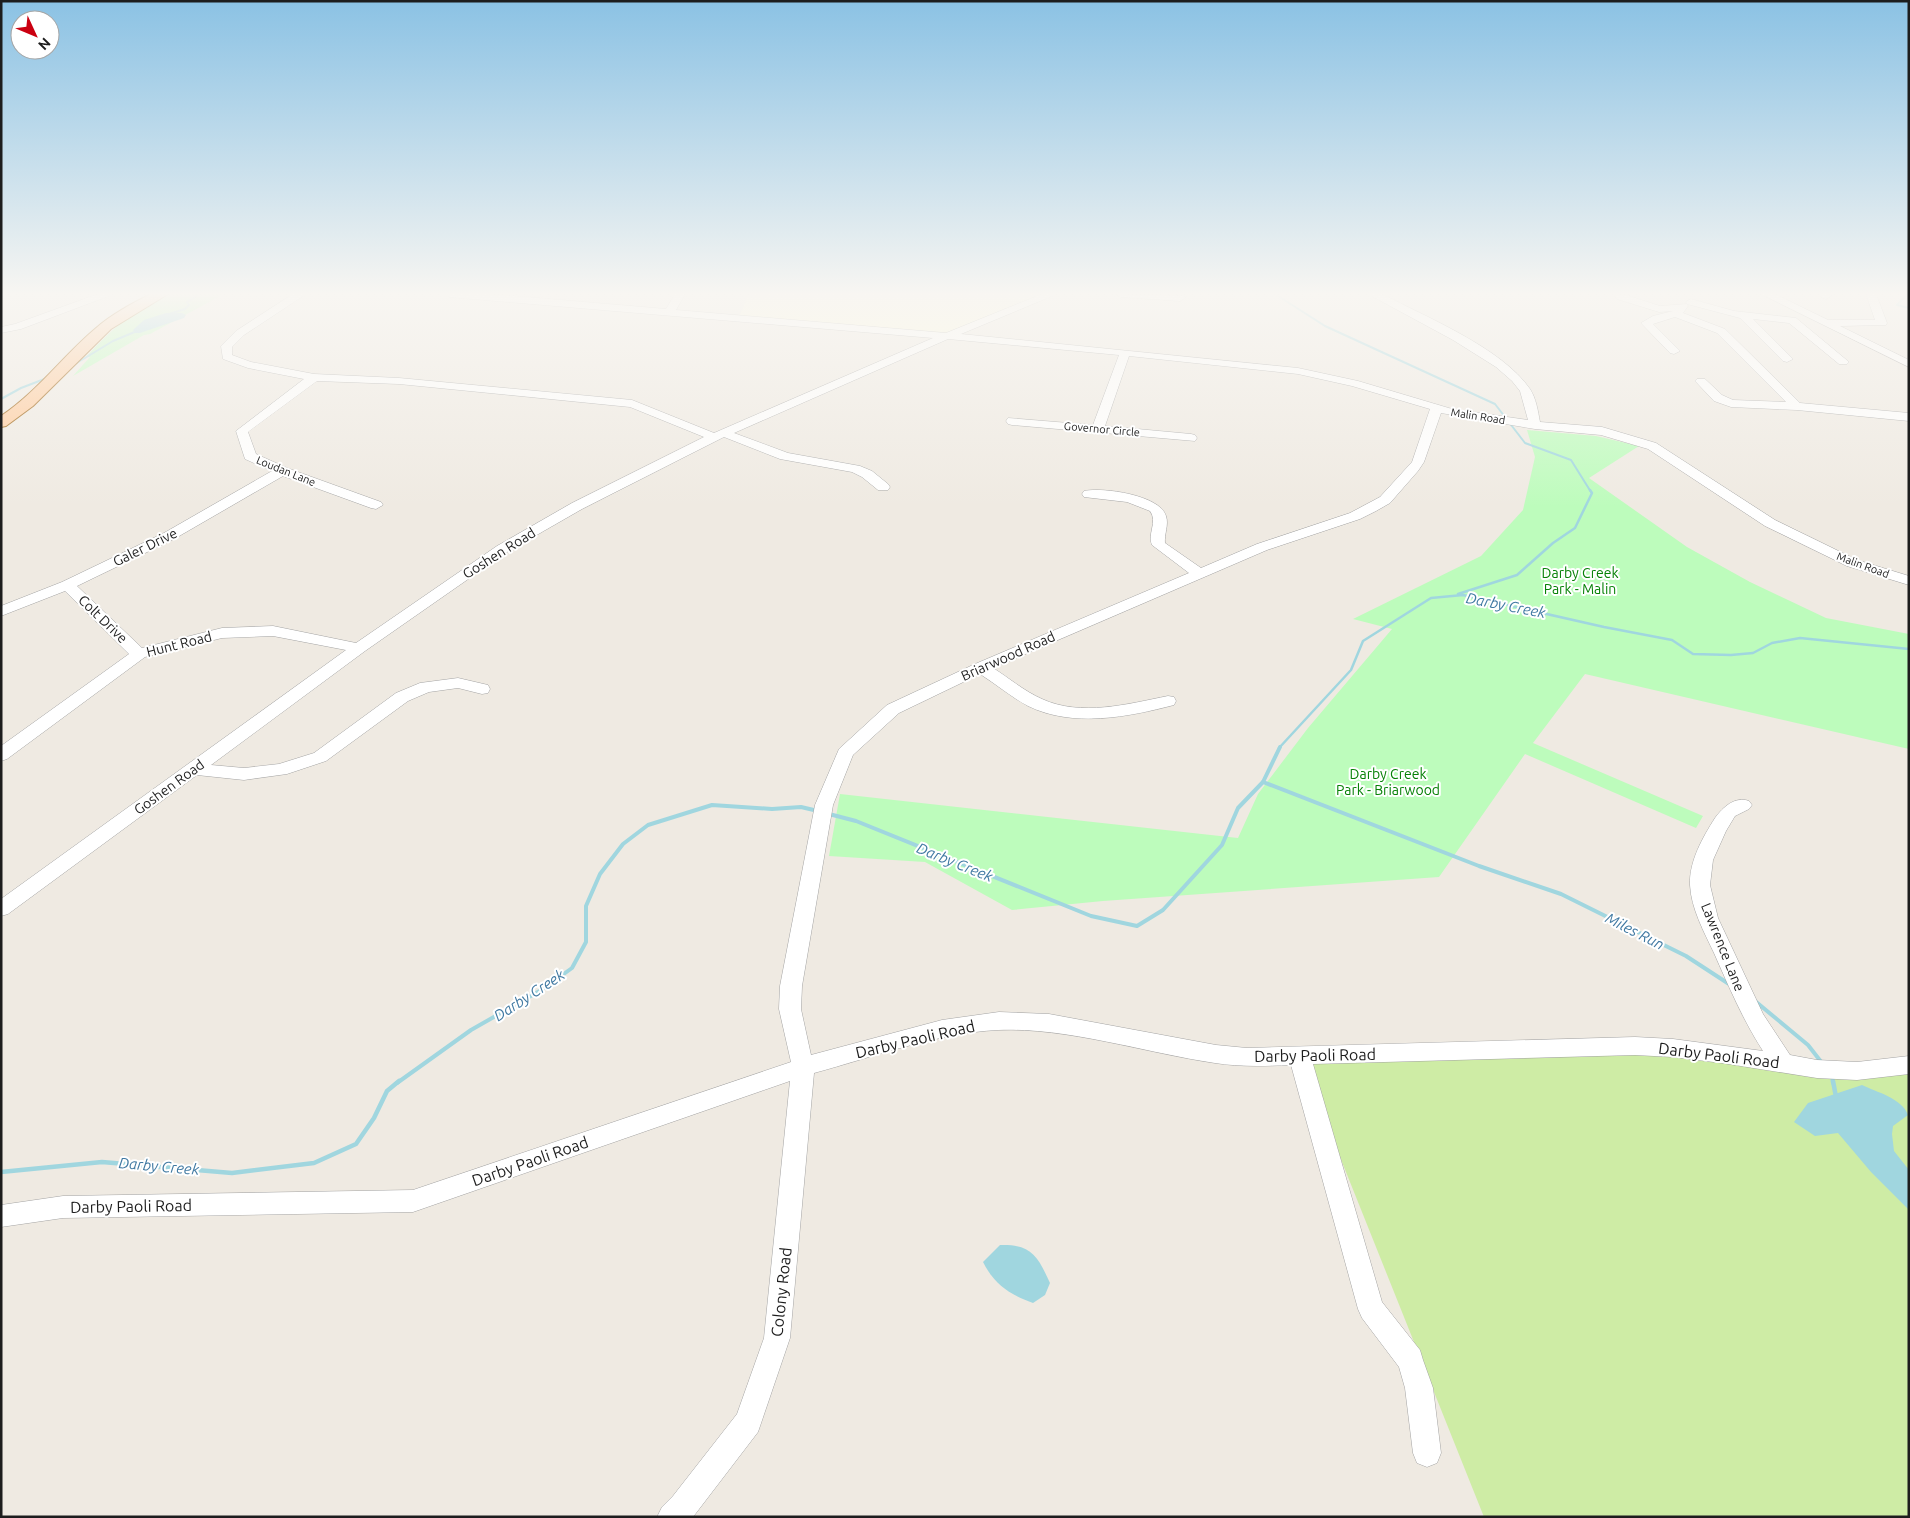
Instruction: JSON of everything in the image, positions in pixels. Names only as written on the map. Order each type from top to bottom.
[{"type":"main road","points":[[1,423],[26,404],[66,365]]},
{"type":"street","points":[[248,365],[314,378],[399,381],[632,404],[785,456],[855,469],[867,474],[883,487]]},
{"type":"street","name":"Goshen Road","points":[[1,909],[359,648],[502,549],[578,506],[719,435],[881,365]]},
{"type":"street","points":[[1098,428],[1121,365]]},
{"type":"street","name":"Malin Road","points":[[1245,365],[1298,370],[1354,383],[1436,409],[1535,425],[1602,431],[1652,446],[1770,523],[1852,563],[1909,581]]},
{"type":"street","points":[[1500,365],[1513,374],[1526,391],[1535,425]]},
{"type":"street","points":[[1755,365],[1797,406]]},
{"type":"street","name":"Loudan Lane","points":[[314,378],[242,431],[250,456],[282,471],[376,505]]},
{"type":"street","points":[[1701,381],[1718,398],[1727,402],[1797,406],[1909,417]]},
{"type":"street","name":"Briarwood Road","points":[[803,1067],[790,1009],[791,986],[824,805],[845,753],[893,709],[981,667],[1262,548],[1356,516],[1385,500],[1396,491],[1418,462],[1436,409]]},
{"type":"street","name":"Governor Circle","points":[[1012,421],[1191,438]]},
{"type":"street","name":"Galer Drive","points":[[1,612],[67,585],[169,536],[282,471]]},
{"type":"street","points":[[1089,494],[1137,500],[1155,508],[1159,514],[1160,521],[1157,541],[1159,544],[1200,574]]},
{"type":"street","name":"Colt Drive","points":[[67,585],[139,654]]},
{"type":"street","name":"Hunt Road","points":[[1,755],[139,654],[222,633],[273,631],[359,648]]},
{"type":"street","points":[[981,667],[1042,706],[1066,712],[1091,714],[1168,700]]},
{"type":"street","points":[[194,769],[244,774],[281,770],[320,757],[402,697],[426,687],[458,683],[482,689]]},
{"type":"street","name":"Lawrence Lane","points":[[1743,805],[1729,812],[1718,830],[1703,860],[1700,885],[1708,918],[1754,1019],[1783,1063]]},
{"type":"street","name":"Darby Paoli Road","points":[[1,1216],[63,1207],[413,1201],[803,1067],[942,1029],[999,1021],[1049,1023],[1216,1054],[1248,1057],[1635,1046],[1673,1048],[1817,1069],[1858,1070],[1909,1065]]},
{"type":"street","points":[[1300,1057],[1371,1308],[1410,1360],[1418,1388],[1427,1453]]},
{"type":"street","name":"Colony Road","points":[[672,1517],[684,1506],[748,1422],[777,1338],[803,1067]]},
{"type":"green space","points":[[83,365],[92,365],[73,376]]},
{"type":"green space","points":[[1527,430],[1596,436],[1639,446],[1589,478],[1687,547],[1750,582],[1826,618],[1909,634],[1909,749],[1585,674],[1533,743],[1703,816],[1696,828],[1525,754],[1439,877],[1103,901],[1012,910],[925,862],[829,856],[840,794],[1238,838],[1258,794],[1308,728],[1392,629],[1353,619],[1481,556],[1523,510],[1535,457]]},
{"type":"green space","points":[[1584,1047],[1783,1063],[1909,1063],[1909,1517],[1484,1517],[1300,1057]]},
{"type":"water","points":[[1862,1085],[1894,1100],[1905,1109],[1908,1115],[1893,1126],[1892,1134],[1894,1151],[1909,1170],[1909,1210],[1871,1172],[1838,1133],[1815,1136],[1794,1122],[1808,1103]]},
{"type":"water","points":[[1000,1245],[1020,1247],[1027,1250],[1037,1259],[1050,1283],[1045,1295],[1033,1303],[1010,1292],[992,1277],[983,1262]]},
{"type":"waterway","points":[[1410,365],[1495,404],[1525,443],[1571,460],[1591,492]]},
{"type":"waterway","points":[[1,399],[21,388],[47,378]]},
{"type":"waterway","points":[[1458,594],[1517,575],[1553,543],[1575,528],[1592,493],[1590,490]]},
{"type":"waterway","name":"Darby Creek","points":[[1279,748],[1351,670],[1363,641],[1431,598],[1463,595],[1604,627],[1672,640],[1693,654],[1731,655],[1753,653],[1772,643],[1800,638],[1909,649]]},
{"type":"waterway","name":"Darby Creek","points":[[1263,782],[1280,747]]},
{"type":"waterway","name":"Darby Creek","points":[[829,814],[856,821],[1091,916],[1137,926],[1163,910],[1222,845],[1238,808],[1263,782]]},
{"type":"waterway","name":"Miles Run","points":[[1263,782],[1479,866],[1561,894],[1686,956],[1729,984]]},
{"type":"waterway","name":"Darby Creek","points":[[397,1083],[471,1030],[543,989],[572,968],[586,942],[586,906],[600,874],[623,844],[648,825],[712,805],[772,809],[801,807],[818,811]]},
{"type":"waterway","name":"Miles Run","points":[[1755,1001],[1808,1045],[1822,1063]]},
{"type":"waterway","name":"Miles Run","points":[[1832,1076],[1833,1083]]},
{"type":"waterway","name":"Darby Creek","points":[[1,1172],[102,1162],[232,1173],[314,1163],[356,1144],[374,1118],[387,1091],[399,1081]]},
{"type":"waterway","name":"Miles Run","points":[[1833,1081],[1836,1097]]},
{"type":"park label","name":"Darby Creek Park - Malin","points":[[1580,582]]},
{"type":"park label","name":"Darby Creek Park - Briarwood","points":[[1388,782]]}]
